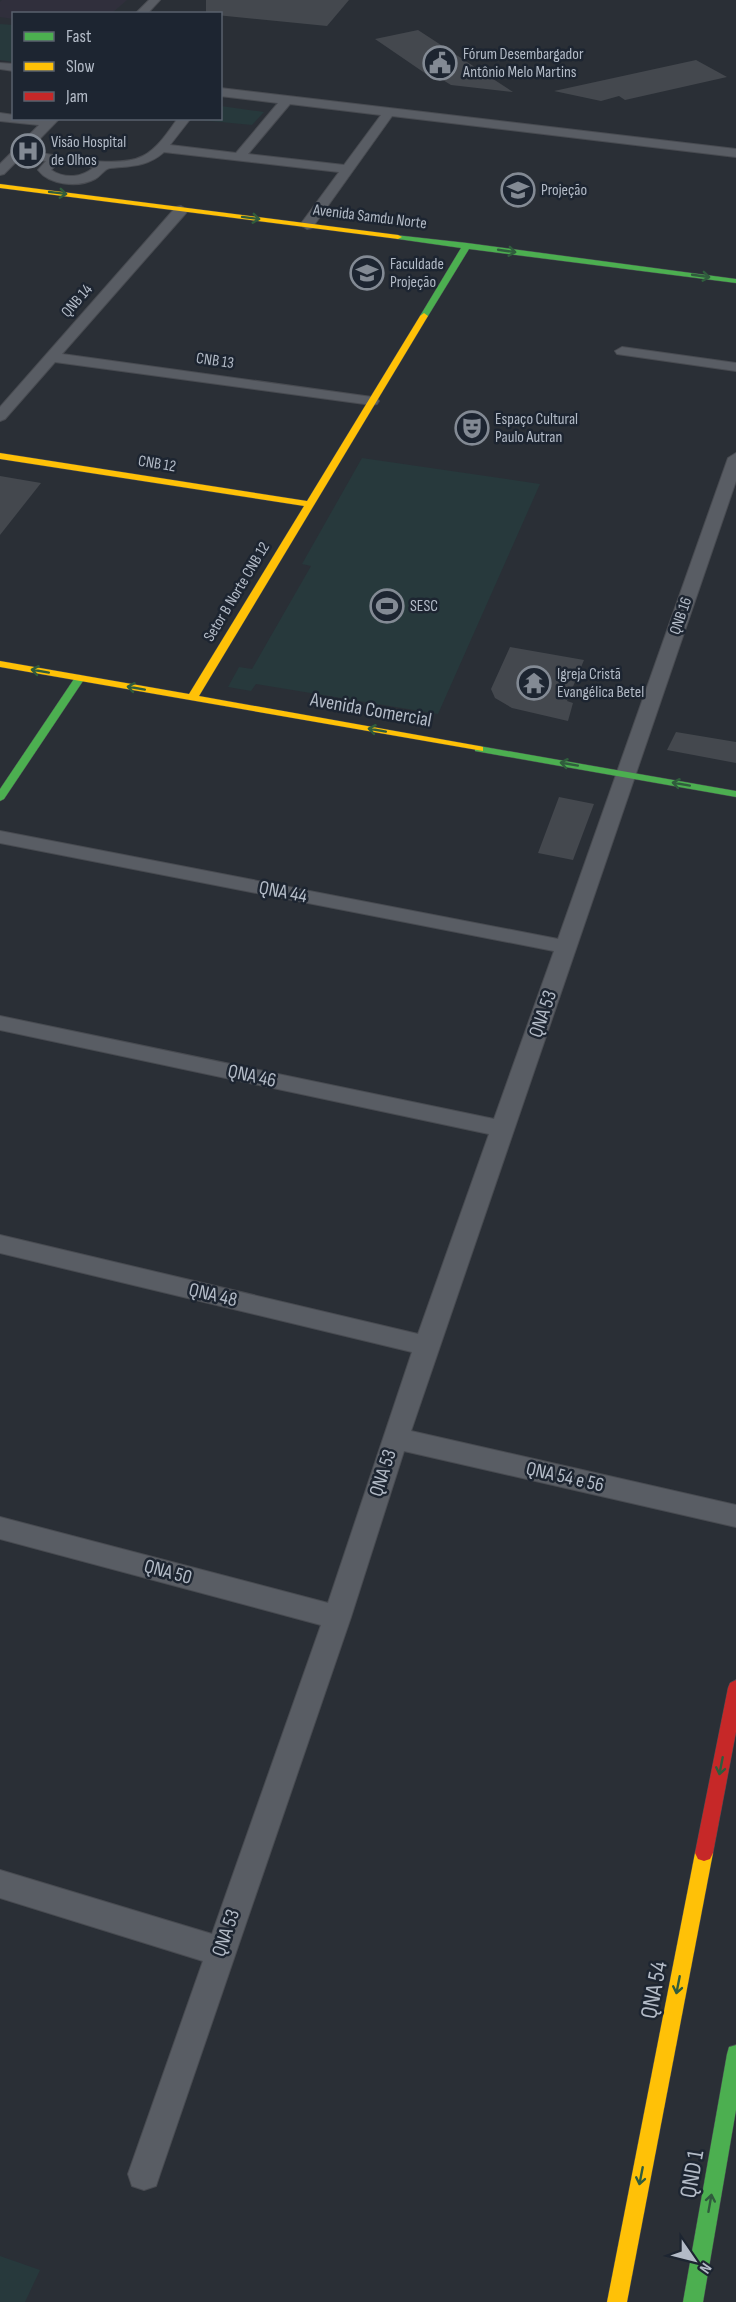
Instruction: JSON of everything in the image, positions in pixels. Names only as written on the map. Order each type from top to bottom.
[{"type":"main road","name":"Avenida Samdu Norte","points":[[0,186],[736,281]]},
{"type":"main road","name":"Setor B Norte CNB 12","points":[[192,698],[467,245]]},
{"type":"main road","name":"CNB 12","points":[[0,456],[309,504]]},
{"type":"main road","name":"Avenida Comercial","points":[[0,664],[736,794]]},
{"type":"main road","points":[[0,797],[80,678]]},
{"type":"main road","name":"QNA 54","points":[[617,2302],[736,1688]]},
{"type":"main road","name":"QND 1","points":[[693,2302],[736,2054]]},
{"type":"street","points":[[142,12],[155,0]]},
{"type":"street","points":[[222,92],[732,149]]},
{"type":"street","points":[[239,157],[287,100]]},
{"type":"street","points":[[307,225],[389,112]]},
{"type":"street","points":[[19,153],[118,166],[138,163],[160,148],[183,120]]},
{"type":"street","points":[[0,171],[51,121]]},
{"type":"street","points":[[160,148],[346,169]]},
{"type":"street","points":[[56,158],[44,170],[48,175],[77,180],[88,177],[104,164]]},
{"type":"street","name":"QNB 14","points":[[0,416],[181,210]]},
{"type":"street","points":[[622,351],[736,367]]},
{"type":"street","name":"CNB 13","points":[[52,357],[372,401]]},
{"type":"street","name":"QNB 16","points":[[627,774],[730,495],[736,458]]},
{"type":"street","name":"QNA 53","points":[[144,2174],[337,1617],[426,1346],[627,774]]},
{"type":"street","name":"QNA 44","points":[[0,837],[566,947]]},
{"type":"street","name":"QNA 46","points":[[0,1023],[504,1129]]},
{"type":"street","name":"QNA 48","points":[[0,1244],[426,1346]]},
{"type":"street","name":"QNA 54 e 56","points":[[395,1438],[736,1516]]},
{"type":"street","name":"QNA 50","points":[[0,1528],[337,1617]]},
{"type":"street","points":[[0,1884],[220,1951]]},
{"type":"shaded area","points":[[2,0],[127,0],[113,12],[12,12],[12,19],[0,17]]},
{"type":"shaded area","points":[[0,24],[12,25],[12,62],[0,60]]},
{"type":"shaded area","points":[[222,106],[264,112],[252,125],[200,120],[222,120]]},
{"type":"shaded area","name":"SESC","points":[[362,458],[540,484],[438,714],[256,684],[251,691],[228,687],[239,667],[252,669],[311,566],[302,564]]},
{"type":"shaded area","points":[[0,2256],[40,2270],[25,2302],[0,2302]]},
{"type":"building","points":[[206,0],[349,0],[327,26],[222,16],[222,12],[206,12]]},
{"type":"building","points":[[418,30],[513,92],[451,85],[438,77],[432,78],[375,39]]},
{"type":"building","points":[[696,60],[727,77],[625,100],[619,96],[601,101],[554,91]]},
{"type":"building","points":[[0,476],[41,483],[0,535]]},
{"type":"building","name":"Igreja Cristã Evangélica Betel","points":[[510,647],[584,660],[567,701],[573,703],[568,721],[512,708],[495,698],[491,689]]},
{"type":"building","points":[[676,732],[736,742],[736,763],[667,750]]},
{"type":"building","points":[[559,797],[594,804],[573,860],[538,853]]},
{"type":"traffic: fast","points":[[398,237],[736,281]]},
{"type":"traffic: fast","points":[[424,316],[467,245]]},
{"type":"traffic: fast","points":[[0,797],[80,678]]},
{"type":"traffic: fast","points":[[479,749],[736,794]]},
{"type":"traffic: fast","points":[[693,2302],[736,2054]]},
{"type":"traffic: slow","points":[[0,186],[398,237]]},
{"type":"traffic: slow","points":[[192,698],[424,316]]},
{"type":"traffic: slow","points":[[0,456],[309,504]]},
{"type":"traffic: slow","points":[[0,664],[479,749]]},
{"type":"traffic: slow","points":[[617,2302],[704,1853]]},
{"type":"traffic: jam","points":[[704,1853],[736,1688]]},
{"type":"place","name":"Fórum Desembargador Antônio Melo Martins","points":[[440,63]]},
{"type":"place","name":"Visão Hospital de Olhos","points":[[28,151]]},
{"type":"place","name":"Projeção","points":[[518,190]]},
{"type":"place","name":"Faculdade Projeção","points":[[367,273]]},
{"type":"place","name":"Espaço Cultural Paulo Autran","points":[[472,428]]},
{"type":"place","name":"SESC","points":[[387,606]]},
{"type":"place","name":"Igreja Cristã Evangélica Betel","points":[[534,683]]}]
